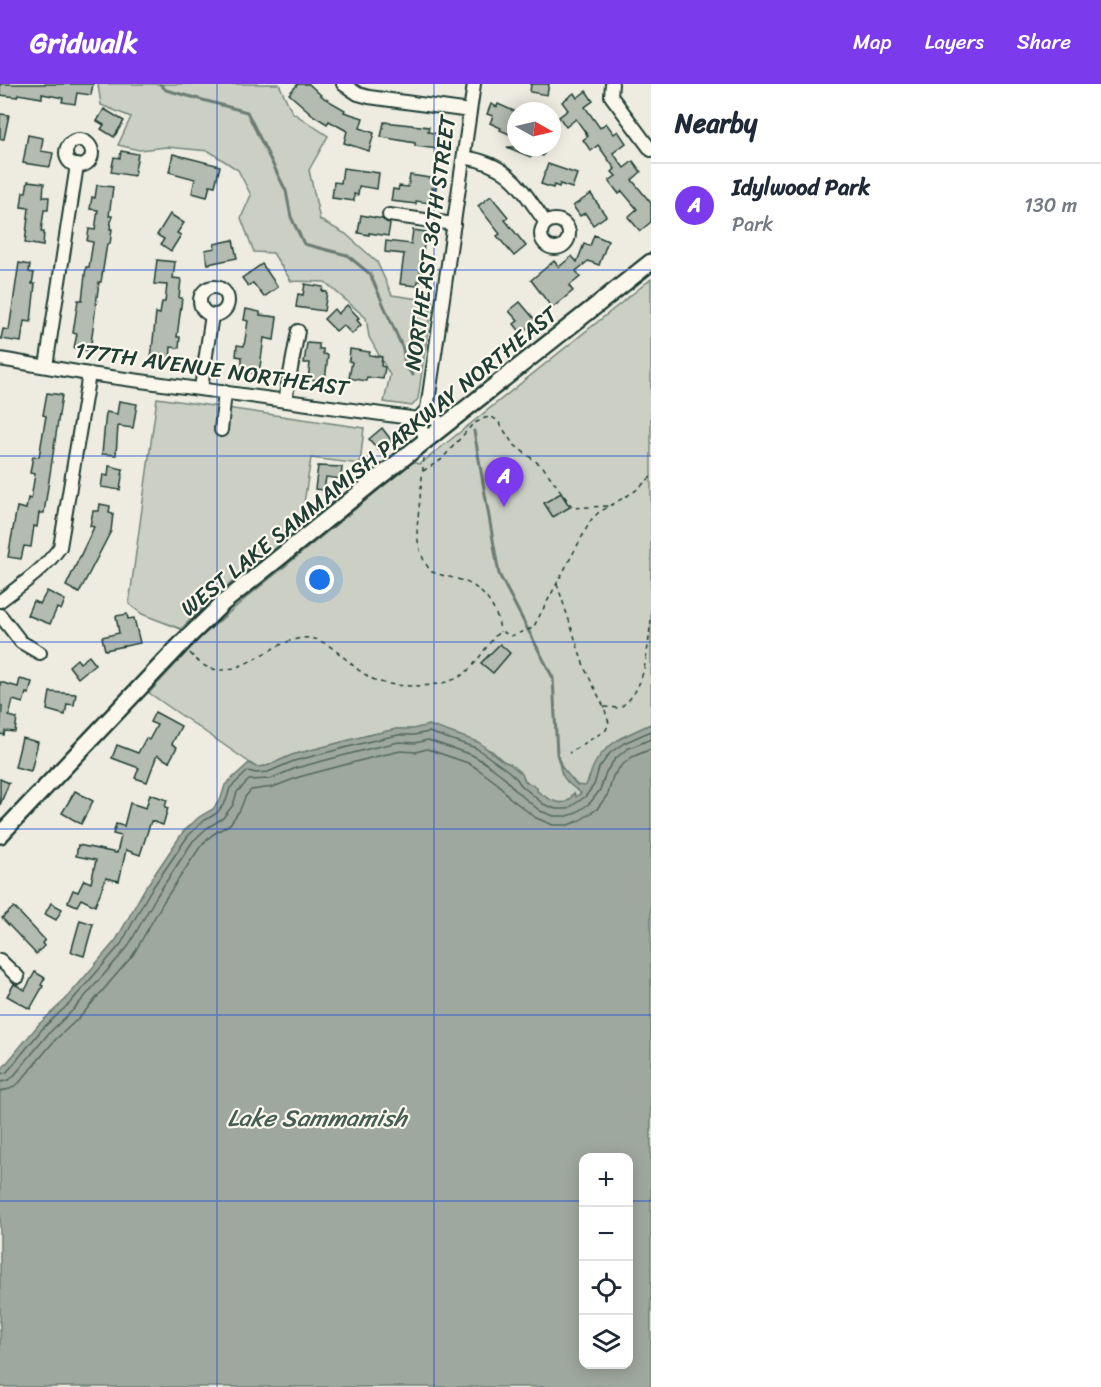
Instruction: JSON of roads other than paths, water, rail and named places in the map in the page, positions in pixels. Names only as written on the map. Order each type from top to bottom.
[{"type":"main road","name":"WEST LAKE SAMMAMISH PARKWAY NORTHEAST","points":[[0,835],[224,603],[426,446],[443,427],[651,262]]},
{"type":"street","points":[[343,84],[358,94],[369,97],[470,111]]},
{"type":"street","name":"NORTHEAST 36TH STREET","points":[[427,409],[474,84]]},
{"type":"street","points":[[612,84],[611,96],[651,150]]},
{"type":"street","points":[[464,157],[485,160],[502,170],[516,182],[546,223]]},
{"type":"street","points":[[46,366],[77,165]]},
{"type":"street","points":[[389,215],[454,224]]},
{"type":"street","points":[[201,388],[212,315]]},
{"type":"street","points":[[285,401],[298,332]]},
{"type":"street","name":"177TH AVENUE NORTHEAST","points":[[0,359],[89,374],[418,419]]},
{"type":"street","points":[[0,601],[37,574],[60,547],[89,374]]},
{"type":"street","points":[[221,430],[225,392]]},
{"type":"street","points":[[426,446],[418,419],[427,409],[443,427]]},
{"type":"street","points":[[0,615],[21,642],[40,653]]},
{"type":"street","points":[[0,960],[18,977]]},
{"type":"water","name":"Lake Sammamish","points":[[651,724],[651,1387],[0,1387],[0,1071],[39,1024],[65,1000],[116,940],[144,890],[183,832],[199,817],[213,809],[221,798],[225,785],[249,763],[256,767],[267,766],[292,755],[369,735],[429,725],[478,742],[510,764],[522,774],[525,781],[537,788],[537,791],[562,803],[567,802],[574,793],[576,797],[581,793],[564,778],[560,765],[577,785],[585,786],[599,757],[619,740]]},
{"type":"waterway","points":[[160,84],[166,90],[247,112],[286,191],[291,217],[304,244],[347,255],[370,274],[403,349],[405,366],[413,375]]},
{"type":"waterway","points":[[474,431],[499,574],[553,678],[557,754],[561,767]]},
{"type":"place","name":"Idylwood Park","points":[[504,507]]}]
